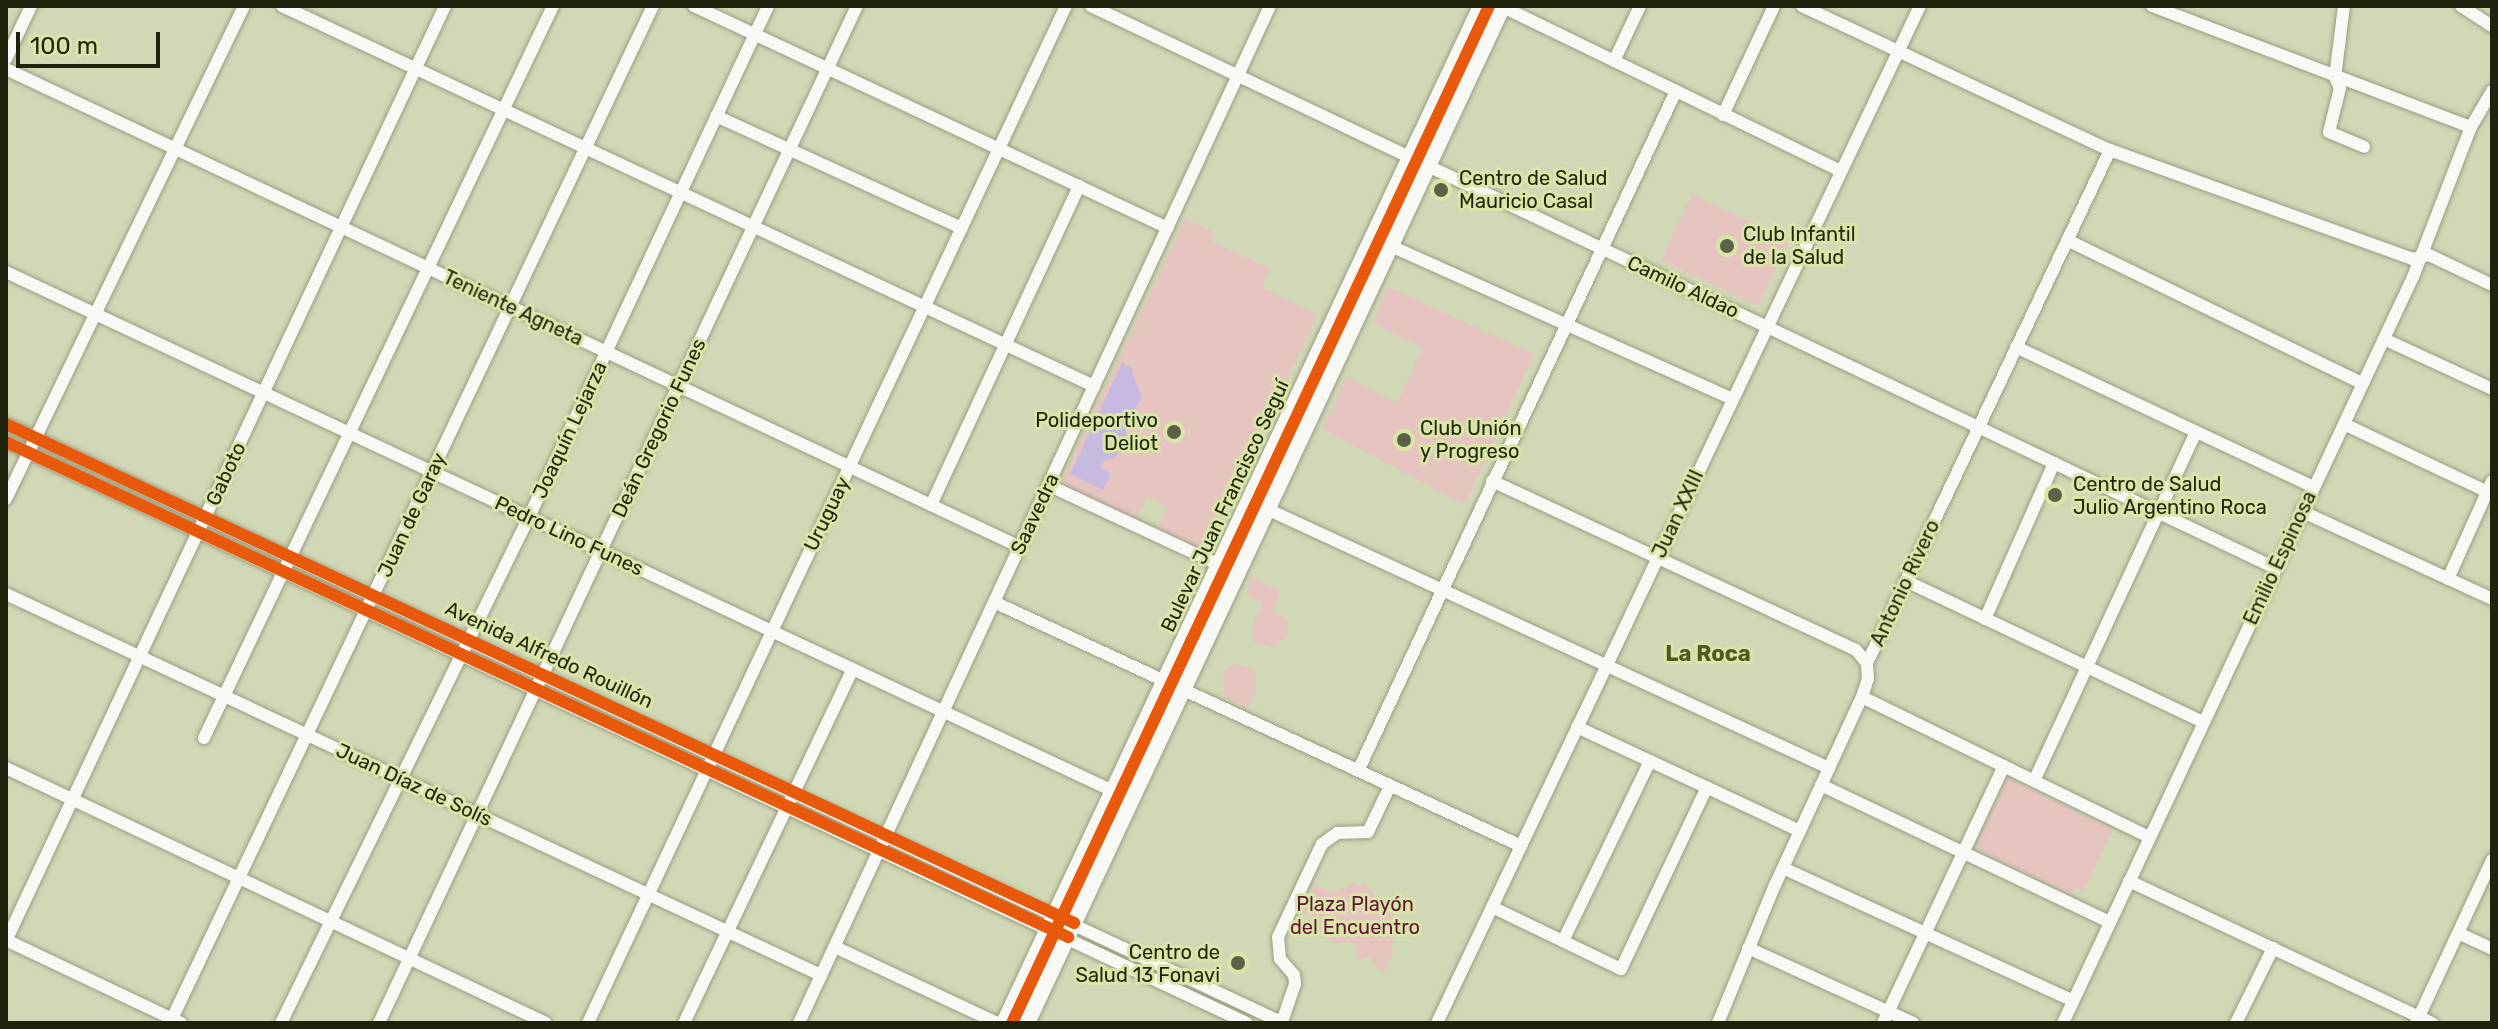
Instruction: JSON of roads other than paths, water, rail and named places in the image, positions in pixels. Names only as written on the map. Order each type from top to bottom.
[{"type":"main road","name":"Bulevar Juan Francisco Seguí","points":[[1004,1023],[1481,6]]},
{"type":"main road","name":"Bulevar Juan Francisco Seguí","points":[[1027,1023],[1393,247],[1503,6]]},
{"type":"street","points":[[6,59],[31,6]]},
{"type":"street","points":[[6,499],[244,6]]},
{"type":"street","points":[[282,6],[1094,386]]},
{"type":"street","name":"Gaboto","points":[[6,940],[445,6]]},
{"type":"street","points":[[204,738],[553,6]]},
{"type":"street","name":"Juan de Garay","points":[[174,1021],[238,879],[653,6]]},
{"type":"street","points":[[694,6],[1168,228]]},
{"type":"street","name":"Joaquín Lejarza","points":[[281,1023],[529,517],[768,6]]},
{"type":"street","name":"Deán Gregorio Funes","points":[[379,1023],[857,6]]},
{"type":"street","name":"Uruguay","points":[[588,1023],[1066,6]]},
{"type":"street","name":"Camilo Aldao","points":[[1091,6],[2275,568]]},
{"type":"street","name":"Saavedra","points":[[799,1023],[1270,6]]},
{"type":"street","points":[[1503,6],[1841,171]]},
{"type":"street","points":[[1614,61],[1640,6]]},
{"type":"street","points":[[1723,115],[1774,6]]},
{"type":"street","points":[[1802,6],[2110,150],[2421,259],[2429,255],[2492,285]]},
{"type":"street","name":"Juan XXIII","points":[[1437,1023],[1920,6]]},
{"type":"street","points":[[2152,6],[2471,127]]},
{"type":"street","points":[[2344,6],[2335,77],[2340,88],[2329,132],[2364,147]]},
{"type":"street","points":[[2461,6],[2492,26]]},
{"type":"street","name":"Teniente Agneta","points":[[6,69],[1020,547]]},
{"type":"street","points":[[1358,771],[1676,91]]},
{"type":"street","name":"Emilio Espinosa","points":[[2063,1023],[2421,259],[2471,127],[2492,91]]},
{"type":"street","points":[[716,116],[962,228]]},
{"type":"street","name":"Antonio Rivero","points":[[1718,1023],[1783,868],[1862,697],[1868,679],[1867,663],[2110,150]]},
{"type":"street","points":[[931,505],[1079,186]]},
{"type":"street","points":[[2067,240],[2362,383]]},
{"type":"street","points":[[1393,247],[1733,399]]},
{"type":"street","name":"Pedro Lino Funes","points":[[6,272],[1132,800]]},
{"type":"street","points":[[2384,339],[2492,389]]},
{"type":"street","points":[[2016,347],[2313,487]]},
{"type":"street","name":"Avenida Alfredo Rouillón","points":[[6,424],[886,835],[1071,930],[1282,1023]]},
{"type":"street","points":[[2344,424],[2490,489],[2448,579]]},
{"type":"street","points":[[2034,781],[2196,432]]},
{"type":"street","name":"Avenida Alfredo Rouillón","points":[[6,442],[880,850],[1052,921]]},
{"type":"street","points":[[1985,619],[2054,463]]},
{"type":"street","points":[[1492,481],[1856,650],[1867,663]]},
{"type":"street","points":[[1048,485],[1239,574]]},
{"type":"street","points":[[1269,510],[1607,663],[1829,768]]},
{"type":"street","points":[[2301,511],[2492,599]]},
{"type":"street","points":[[1906,581],[2203,722]]},
{"type":"street","name":"Juan Díaz de Solís","points":[[6,594],[821,975]]},
{"type":"street","points":[[994,602],[1521,846]]},
{"type":"street","points":[[684,1023],[853,669]]},
{"type":"street","points":[[1862,697],[2149,837]]},
{"type":"street","points":[[1577,727],[1800,831]]},
{"type":"street","points":[[1563,941],[1650,761]]},
{"type":"street","points":[[1886,1017],[2004,766]]},
{"type":"street","points":[[6,768],[546,1023]]},
{"type":"street","points":[[1821,785],[2110,922]]},
{"type":"street","points":[[1282,1023],[1295,984],[1294,975],[1280,959],[1278,937],[1322,844],[1337,833],[1368,832],[1390,786]]},
{"type":"street","points":[[1492,907],[1621,969],[1707,787]]},
{"type":"street","points":[[2417,1020],[2492,860]]},
{"type":"street","points":[[1783,868],[2073,1001]]},
{"type":"street","points":[[2129,881],[2417,1020],[2432,1023]]},
{"type":"street","name":"Avenida Alfredo Rouillón","points":[[1071,930],[1247,1023]]},
{"type":"street","points":[[2458,933],[2492,949]]},
{"type":"street","points":[[6,940],[174,1021]]},
{"type":"street","points":[[835,947],[997,1023]]},
{"type":"street","points":[[1748,948],[1886,1017],[1913,1023]]},
{"type":"street","points":[[2236,1023],[2273,948]]},
{"type":"street","points":[[507,1023],[514,1008]]},
{"type":"place","name":"Centro de Salud Mauricio Casal","points":[[1441,190]]},
{"type":"place","name":"Club Infantil de la Salud","points":[[1727,246]]},
{"type":"place","name":"Polideportivo Deliot","points":[[1174,432]]},
{"type":"place","name":"Club Unión y Progreso","points":[[1404,440]]},
{"type":"place","name":"Centro de Salud Julio Argentino Roca","points":[[2055,495]]},
{"type":"place","name":"Centro de Salud 13 Fonavi","points":[[1238,963]]},
{"type":"district","name":"La Roca","points":[[1708,654]]},
{"type":"park label","name":"Plaza Playón del Encuentro","points":[[1355,916]]}]
